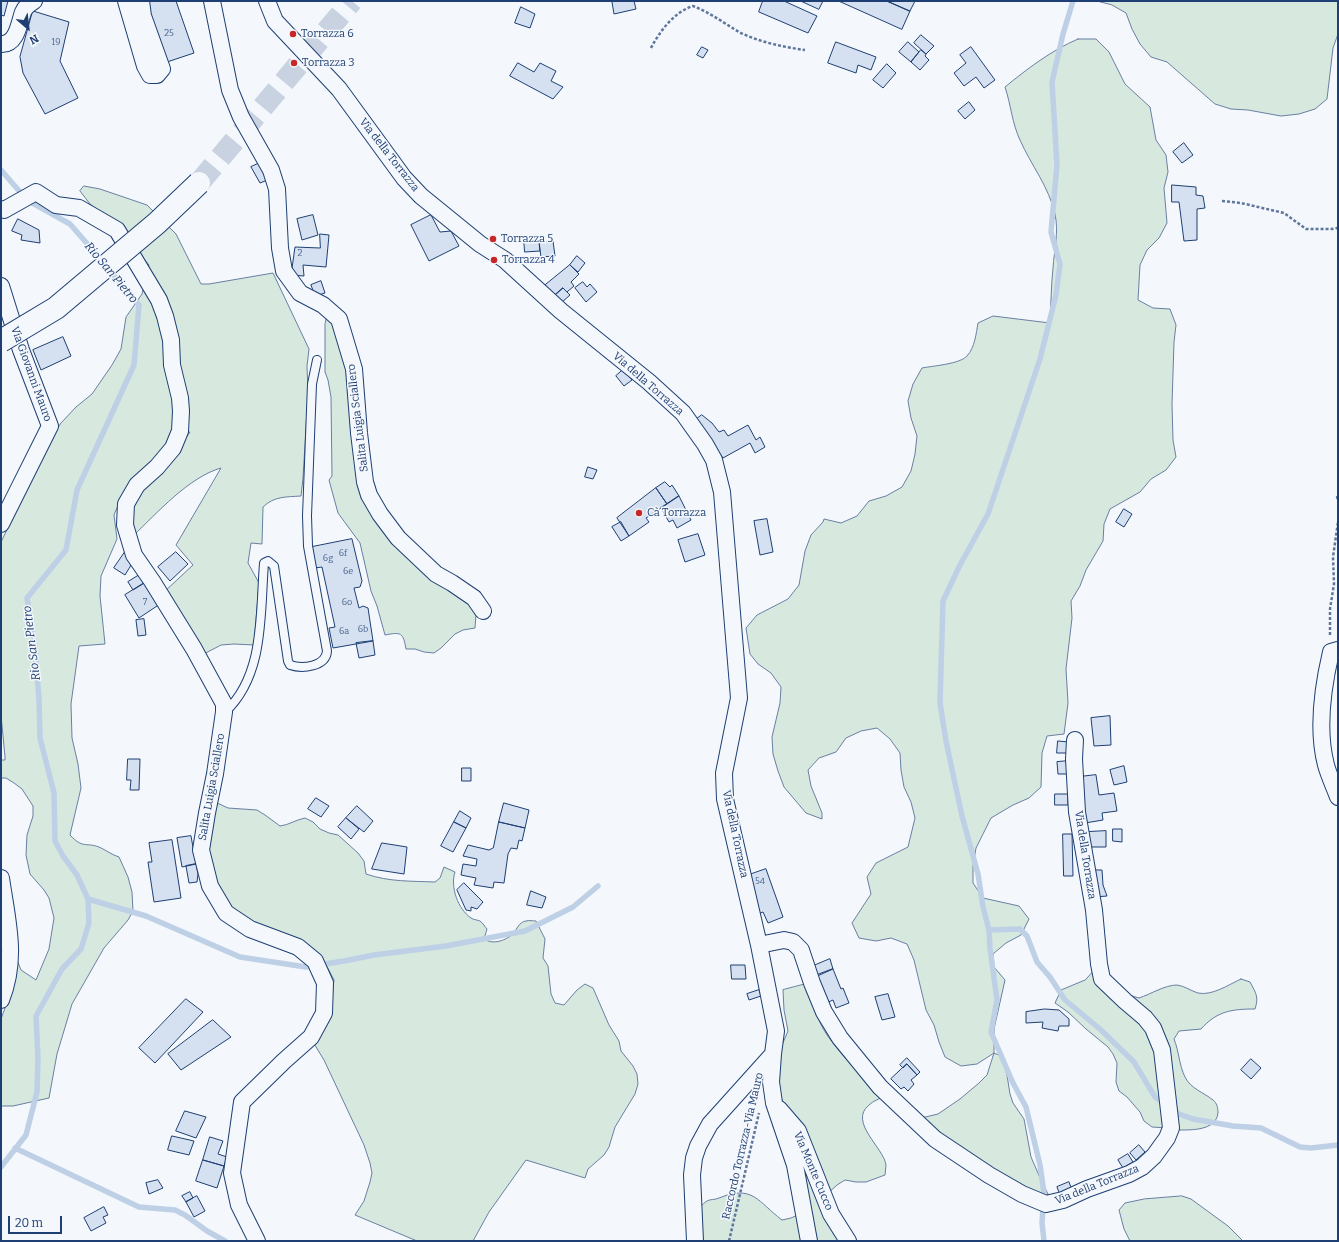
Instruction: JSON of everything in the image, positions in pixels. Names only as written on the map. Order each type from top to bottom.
[{"type":"highway","points":[[1,342],[56,308],[157,223],[199,183]]},
{"type":"street","points":[[1,44],[11,40],[18,30],[23,12],[28,4],[34,1]]},
{"type":"street","points":[[126,1],[145,66],[150,75],[157,75],[162,69],[143,16],[141,1]]},
{"type":"street","name":"Salita Luigia Sciallero","points":[[212,1],[230,90],[241,116],[271,170],[277,189],[280,248],[284,270],[300,293],[323,305],[339,319],[354,369],[359,433],[365,482],[369,495],[380,514],[398,538],[436,574],[474,598],[483,611]]},
{"type":"street","name":"Via della Torrazza","points":[[267,1],[275,21],[339,89],[404,178],[417,192],[480,244],[505,260],[561,311],[649,382],[684,413],[714,460],[722,492],[739,698],[724,773],[726,800],[759,945],[776,1031],[767,1105],[795,1165],[809,1241]]},
{"type":"street","name":"Salita Luigia Sciallero","points":[[3,209],[36,192],[56,205],[79,208],[117,230],[159,300],[171,340],[172,365],[180,398],[180,431],[173,448],[157,467],[137,485],[126,504],[125,525],[134,555],[194,649],[224,704],[215,774],[206,813],[201,850],[210,886],[226,913],[250,929],[298,947],[315,961],[325,983],[324,1012],[311,1037],[284,1060],[242,1102],[232,1173],[239,1205],[257,1241]]},
{"type":"street","name":"Via Giovanni Mauro","points":[[1,286],[21,350],[50,426],[1,524]]},
{"type":"street","points":[[1334,651],[1326,672],[1323,702],[1322,743],[1326,765],[1338,797]]},
{"type":"street","name":"Via della Torrazza","points":[[759,945],[784,940],[793,942],[801,950],[824,1012],[840,1038],[880,1087],[935,1139],[989,1175],[1022,1194],[1046,1204],[1063,1200],[1087,1189],[1129,1174],[1142,1167],[1154,1156],[1167,1138],[1171,1128],[1162,1050],[1153,1028],[1149,1023],[1102,979],[1099,964],[1094,910],[1077,812],[1074,759],[1075,740]]},
{"type":"street","points":[[1,878],[10,942],[11,961],[8,980],[1,1000]]},
{"type":"street","points":[[695,1241],[692,1175],[694,1158],[698,1146],[710,1124],[773,1054]]},
{"type":"street","name":"Via Monte Cucco","points":[[767,1105],[787,1117],[798,1131],[831,1214],[848,1241]]},
{"type":"lane","points":[[224,712],[234,703],[242,691],[250,674],[259,641],[264,563],[266,561],[274,566],[288,661],[290,665],[297,667],[309,666],[322,662],[327,656],[308,546],[312,384],[317,360]]},
{"type":"path","points":[[651,48],[660,33],[679,13],[693,6],[741,33],[776,45],[805,50]]},
{"type":"path","points":[[1222,201],[1242,203],[1284,213],[1306,229],[1338,228]]},
{"type":"path","points":[[1337,496],[1338,501]]},
{"type":"path","points":[[1334,651],[1329,630],[1330,609],[1334,584],[1333,557],[1338,522]]},
{"type":"path","name":"Raccordo Torrazza-Via Mauro","points":[[729,1241],[767,1105]]},
{"type":"shaded area","points":[[1097,1],[1338,1],[1338,34],[1333,48],[1327,99],[1315,109],[1299,114],[1281,116],[1248,110],[1231,109],[1215,104],[1167,62],[1151,57],[1140,44],[1126,13],[1112,5]]},
{"type":"shaded area","points":[[1078,39],[1096,39],[1109,52],[1125,84],[1150,107],[1156,140],[1166,155],[1168,172],[1164,188],[1167,223],[1159,238],[1147,250],[1140,265],[1138,300],[1153,308],[1170,309],[1176,325],[1172,404],[1173,440],[1176,457],[1166,470],[1151,479],[1140,492],[1110,509],[1104,524],[1103,541],[1086,570],[1080,586],[1071,601],[1072,618],[1066,669],[1068,703],[1064,734],[1047,736],[1042,753],[1041,787],[1029,798],[1013,805],[991,818],[976,848],[973,866],[973,883],[983,898],[1019,906],[1029,919],[1021,935],[1006,943],[993,954],[994,967],[1005,980],[994,1029],[994,1053],[977,1064],[961,1066],[945,1057],[934,1025],[926,1010],[914,960],[907,944],[891,938],[876,941],[859,938],[852,923],[871,894],[867,877],[876,863],[908,847],[915,818],[911,802],[904,787],[900,753],[890,739],[877,728],[861,731],[846,738],[836,752],[819,758],[808,770],[811,786],[822,813],[822,819],[806,813],[784,787],[773,754],[772,737],[780,703],[781,687],[771,673],[758,664],[750,654],[746,628],[757,615],[788,599],[799,585],[805,551],[811,535],[824,519],[841,523],[857,516],[869,501],[886,496],[902,487],[911,471],[917,436],[911,418],[908,401],[913,384],[922,368],[952,363],[963,359],[972,349],[978,323],[993,316],[1050,323],[1056,235],[1055,214],[1049,195],[1017,134],[1005,87],[1040,60],[1068,43]]},
{"type":"shaded area","points":[[84,186],[100,189],[147,205],[176,234],[201,284],[209,284],[273,273],[309,349],[307,366],[308,394],[303,478],[301,496],[276,499],[267,503],[263,507],[262,544],[251,543],[248,563],[259,583],[254,645],[221,645],[202,655],[164,592],[193,565],[176,545],[221,468],[197,479],[185,487],[133,536],[131,512],[137,496],[167,466],[190,432],[174,434],[167,449],[121,498],[114,515],[117,539],[101,576],[100,596],[105,644],[79,646],[71,704],[72,738],[78,764],[81,788],[70,835],[81,844],[99,847],[119,857],[128,877],[132,892],[133,911],[128,920],[104,948],[72,1004],[57,1054],[49,1098],[13,1106],[1,1106],[1,1019],[12,989],[17,960],[21,970],[36,980],[49,949],[54,918],[49,898],[30,874],[26,855],[27,835],[33,816],[33,806],[22,789],[6,778],[1,778],[1,760],[5,760],[5,757],[1,715],[1,542],[51,438],[61,423],[76,407],[92,394],[121,349],[126,317],[142,294],[149,265],[109,219],[90,204],[80,191]]},
{"type":"shaded area","points":[[327,317],[333,323],[349,375],[363,492],[465,597],[476,614],[475,628],[463,630],[455,634],[434,653],[415,649],[406,649],[404,639],[400,634],[385,635],[371,591],[360,543],[338,513],[329,480],[332,476],[331,397],[325,372],[325,324]]},
{"type":"shaded area","points":[[217,803],[228,808],[257,810],[280,826],[305,818],[313,822],[320,829],[338,835],[358,853],[364,861],[366,874],[375,877],[400,881],[435,882],[440,878],[444,867],[455,872],[454,891],[456,897],[466,914],[472,919],[480,921],[487,929],[484,939],[488,941],[495,942],[506,939],[513,934],[522,923],[527,921],[536,921],[545,939],[543,958],[548,966],[551,994],[555,1003],[564,1005],[577,990],[585,984],[593,988],[609,1025],[619,1041],[621,1051],[633,1066],[637,1074],[638,1084],[635,1094],[615,1127],[609,1147],[604,1155],[588,1169],[585,1178],[526,1160],[489,1212],[473,1241],[417,1241],[355,1215],[364,1201],[370,1182],[372,1173],[370,1163],[364,1145],[324,1060],[313,1042],[330,1009],[334,980],[325,963],[316,954],[254,927],[224,903],[207,857],[208,827]]},
{"type":"shaded area","points":[[1093,972],[1142,1021],[1158,1052],[1167,1128],[1152,1127],[1144,1121],[1140,1112],[1127,1097],[1119,1091],[1116,1082],[1117,1063],[1108,1047],[1068,1012],[1055,1003],[1061,990],[1085,980]]},
{"type":"shaded area","points":[[1241,979],[1250,982],[1254,989],[1257,998],[1255,1009],[1225,1012],[1213,1018],[1201,1029],[1179,1031],[1174,1039],[1181,1068],[1185,1077],[1190,1085],[1214,1101],[1218,1111],[1216,1119],[1208,1126],[1196,1129],[1177,1130],[1167,1063],[1129,995],[1139,998],[1172,985],[1183,986],[1203,994],[1220,989]]},
{"type":"shaded area","points":[[806,984],[818,1017],[827,1035],[847,1060],[883,1097],[869,1105],[864,1112],[863,1119],[869,1135],[884,1158],[886,1165],[885,1175],[866,1182],[845,1180],[828,1193],[799,1122],[782,1100],[779,1091],[778,1077],[782,1045],[788,1031],[784,1010],[783,990]]},
{"type":"shaded area","points":[[994,1053],[1001,1056],[1013,1103],[1024,1119],[1031,1157],[1048,1194],[1045,1198],[983,1165],[944,1138],[921,1118],[938,1114],[960,1099],[979,1083],[987,1075]]},
{"type":"shaded area","points":[[801,1158],[842,1241],[701,1241],[700,1207],[708,1200],[717,1199],[730,1194],[748,1194],[754,1197],[782,1220],[800,1214]]},
{"type":"shaded area","points":[[1182,1196],[1191,1199],[1228,1226],[1243,1241],[1130,1241],[1124,1229],[1119,1210],[1125,1203],[1144,1199]]},
{"type":"building","points":[[1,1],[8,1],[4,16],[1,15]]},
{"type":"building","points":[[147,1],[176,1],[194,53],[167,62],[148,11]]},
{"type":"building","points":[[634,1],[636,9],[614,14],[612,2]]},
{"type":"building","points":[[763,1],[784,1],[817,16],[808,33],[759,12]]},
{"type":"building","points":[[801,1],[823,1],[819,9]]},
{"type":"building","points":[[839,1],[887,1],[910,11],[902,29]]},
{"type":"building","points":[[887,1],[915,1],[910,11]]},
{"type":"building","points":[[521,7],[535,14],[530,28],[515,23]]},
{"type":"building","points":[[33,11],[69,22],[60,61],[78,98],[45,114],[23,73],[20,57]]},
{"type":"building","points":[[921,35],[934,46],[926,54],[914,43]]},
{"type":"building","points":[[836,42],[876,57],[871,70],[858,65],[856,73],[828,63]]},
{"type":"building","points":[[908,42],[919,52],[911,62],[899,52]]},
{"type":"building","points":[[702,47],[708,50],[703,58],[697,55]]},
{"type":"building","points":[[971,47],[995,80],[984,88],[976,77],[964,86],[954,73],[966,63],[960,55]]},
{"type":"building","points":[[921,50],[926,54],[925,56],[929,60],[920,70],[911,62]]},
{"type":"building","points":[[518,63],[534,72],[540,63],[556,71],[551,81],[563,87],[553,99],[510,76]]},
{"type":"building","points":[[887,64],[896,73],[883,88],[873,80]]},
{"type":"building","points":[[969,102],[975,110],[965,119],[958,111]]},
{"type":"building","points":[[1184,143],[1193,155],[1182,163],[1173,152]]},
{"type":"building","points":[[262,162],[270,179],[260,183],[251,167]]},
{"type":"building","points":[[1172,185],[1196,187],[1196,195],[1203,196],[1205,208],[1197,209],[1197,240],[1184,241],[1179,202],[1172,202]]},
{"type":"building","points":[[313,215],[318,235],[302,240],[297,219]]},
{"type":"building","points":[[431,215],[440,232],[451,231],[459,246],[429,261],[411,225]]},
{"type":"building","points":[[18,219],[39,230],[40,243],[21,240],[22,235],[12,231]]},
{"type":"building","points":[[320,234],[329,235],[326,267],[303,265],[304,276],[291,275],[295,247],[320,248]]},
{"type":"building","points":[[524,238],[539,239],[540,251],[525,252]]},
{"type":"building","points":[[553,241],[555,256],[541,257],[539,243]]},
{"type":"building","points":[[577,256],[585,263],[578,272],[570,265]]},
{"type":"building","points":[[570,265],[579,274],[571,282],[574,286],[567,292],[563,288],[554,296],[543,287]]},
{"type":"building","points":[[321,281],[325,293],[315,296],[311,285]]},
{"type":"building","points":[[583,282],[587,287],[590,284],[597,292],[586,302],[575,288]]},
{"type":"building","points":[[563,288],[570,295],[561,303],[554,296]]},
{"type":"building","points":[[63,337],[71,356],[41,370],[33,350]]},
{"type":"building","points":[[624,369],[632,380],[624,386],[616,376]]},
{"type":"building","points":[[702,415],[712,423],[719,432],[724,430],[728,436],[748,425],[756,440],[760,437],[765,447],[755,453],[750,443],[723,458],[694,421]]},
{"type":"building","points":[[588,467],[597,470],[593,479],[585,477]]},
{"type":"building","points":[[665,482],[670,487],[672,485],[679,496],[667,504],[656,488]]},
{"type":"building","name":"Cà Torrazza","points":[[656,488],[667,504],[646,518],[649,522],[629,536],[617,518]]},
{"type":"building","points":[[679,496],[691,520],[677,528],[673,520],[669,522],[661,508]]},
{"type":"building","points":[[1124,509],[1132,514],[1124,527],[1116,522]]},
{"type":"building","points":[[767,519],[773,552],[760,555],[754,521]]},
{"type":"building","points":[[621,522],[629,536],[621,541],[612,527]]},
{"type":"building","points":[[698,534],[705,555],[685,562],[678,540]]},
{"type":"building","points":[[352,539],[362,581],[360,587],[354,588],[359,608],[363,606],[368,608],[373,641],[333,648],[329,628],[335,627],[322,567],[315,568],[312,547]]},
{"type":"building","points":[[125,552],[133,562],[125,575],[114,568]]},
{"type":"building","points":[[176,552],[188,564],[170,581],[158,567]]},
{"type":"building","points":[[141,574],[146,582],[133,590],[128,582]]},
{"type":"building","points":[[146,582],[160,604],[139,618],[125,595]]},
{"type":"building","points":[[144,619],[146,635],[138,636],[136,620]]},
{"type":"building","points":[[373,641],[375,655],[359,658],[356,643]]},
{"type":"building","points":[[1110,716],[1111,745],[1094,746],[1091,718]]},
{"type":"building","points":[[1058,741],[1069,742],[1069,753],[1057,753]]},
{"type":"building","points":[[128,759],[140,759],[139,790],[130,790],[131,780],[127,780]]},
{"type":"building","points":[[1069,761],[1069,774],[1058,774],[1057,762]]},
{"type":"building","points":[[1124,766],[1127,782],[1114,785],[1110,770]]},
{"type":"building","points":[[462,768],[471,768],[471,781],[462,781]]},
{"type":"building","points":[[1096,775],[1099,795],[1114,793],[1117,811],[1102,813],[1103,820],[1085,823],[1079,777]]},
{"type":"building","points":[[1055,794],[1068,794],[1068,805],[1055,805]]},
{"type":"building","points":[[316,798],[329,806],[321,817],[308,809]]},
{"type":"building","points":[[504,803],[529,810],[525,828],[499,822]]},
{"type":"building","points":[[357,806],[373,821],[364,832],[346,818]]},
{"type":"building","points":[[460,811],[471,818],[466,828],[454,822]]},
{"type":"building","points":[[346,818],[359,829],[351,839],[338,827]]},
{"type":"building","points":[[454,822],[466,828],[453,852],[441,846]]},
{"type":"building","points":[[499,822],[525,828],[522,841],[519,840],[517,849],[511,848],[508,854],[504,883],[494,882],[493,888],[474,885],[476,878],[461,875],[463,864],[476,866],[477,859],[463,856],[468,845],[489,850],[493,848]]},
{"type":"building","points":[[1113,829],[1122,829],[1122,842],[1113,841]]},
{"type":"building","points":[[1106,831],[1106,847],[1088,847],[1088,832]]},
{"type":"building","points":[[1063,834],[1072,834],[1073,876],[1064,876]]},
{"type":"building","points":[[191,836],[196,864],[182,867],[177,838]]},
{"type":"building","points":[[172,840],[181,898],[154,902],[148,862],[152,862],[149,843]]},
{"type":"building","points":[[382,843],[407,847],[404,874],[372,869]]},
{"type":"building","points":[[196,864],[198,874],[197,882],[189,883],[186,866]]},
{"type":"building","points":[[766,869],[783,917],[768,923],[763,912],[758,914],[746,876]]},
{"type":"building","points":[[1091,870],[1102,870],[1103,885],[1107,896],[1095,897]]},
{"type":"building","points":[[464,883],[483,902],[477,909],[471,907],[471,911],[466,910],[457,890]]},
{"type":"building","points":[[531,891],[546,897],[542,908],[527,905]]},
{"type":"building","points":[[830,959],[833,969],[815,977],[811,967]]},
{"type":"building","points":[[731,965],[745,965],[746,979],[732,979]]},
{"type":"building","points":[[833,969],[841,989],[843,988],[849,1003],[836,1008],[833,1000],[824,1004],[812,977]]},
{"type":"building","points":[[759,990],[761,996],[749,1000],[747,994]]},
{"type":"building","points":[[888,994],[895,1017],[882,1020],[875,997]]},
{"type":"building","points":[[186,999],[203,1012],[155,1063],[139,1048]]},
{"type":"building","points":[[1045,1009],[1059,1010],[1069,1019],[1069,1026],[1059,1026],[1058,1031],[1042,1028],[1043,1022],[1026,1023],[1026,1012]]},
{"type":"building","points":[[213,1020],[231,1037],[181,1070],[168,1054]]},
{"type":"building","points":[[907,1058],[920,1072],[917,1075],[907,1064],[903,1068],[900,1065]]},
{"type":"building","points":[[1251,1059],[1261,1068],[1251,1079],[1241,1070]]},
{"type":"building","points":[[907,1064],[917,1075],[911,1080],[914,1084],[908,1091],[904,1087],[901,1089],[891,1079]]},
{"type":"building","points":[[185,1111],[206,1117],[196,1138],[176,1131]]},
{"type":"building","points":[[172,1136],[194,1141],[189,1155],[168,1150]]},
{"type":"building","points":[[210,1137],[223,1141],[218,1154],[227,1157],[224,1166],[203,1160]]},
{"type":"building","points":[[1139,1145],[1145,1152],[1136,1160],[1130,1153]]},
{"type":"building","points":[[1128,1154],[1133,1162],[1123,1168],[1118,1160]]},
{"type":"building","points":[[203,1160],[224,1166],[217,1188],[196,1181]]},
{"type":"building","points":[[158,1180],[163,1188],[149,1194],[146,1183]]},
{"type":"building","points":[[1069,1182],[1072,1190],[1060,1195],[1057,1187]]},
{"type":"building","points":[[190,1192],[193,1198],[186,1202],[182,1196]]},
{"type":"building","points":[[197,1196],[205,1211],[194,1217],[186,1202]]},
{"type":"building","points":[[104,1207],[108,1215],[103,1217],[106,1223],[91,1231],[84,1218]]},
{"type":"waterway","points":[[1044,1241],[1042,1223],[1044,1193],[1040,1165],[1026,1107],[1013,1083],[991,1032],[997,1000],[989,930],[983,907],[978,874],[962,816],[946,741],[940,703],[943,601],[959,567],[988,514],[1040,359],[1056,295],[1060,264],[1051,232],[1057,165],[1052,82],[1063,34],[1073,1]]},
{"type":"waterway","name":"Rio San Pietro","points":[[1,170],[27,200],[70,224],[104,263]]},
{"type":"waterway","name":"Rio San Pietro","points":[[1,1167],[26,1135],[37,1092],[38,1059],[36,1016],[62,969],[81,949],[89,923],[88,899],[77,875],[63,856],[55,841],[54,793],[40,738],[35,647],[27,598],[66,550],[77,490],[134,365],[139,305],[109,270]]},
{"type":"waterway","points":[[88,899],[146,916],[240,957],[306,967],[374,955],[446,946],[525,931],[573,907],[598,886]]},
{"type":"waterway","points":[[989,930],[1020,929],[1027,936],[1037,962],[1050,977],[1065,1000],[1101,1030],[1134,1062],[1155,1097],[1165,1104]]},
{"type":"waterway","points":[[1172,1109],[1179,1114],[1193,1119],[1233,1126],[1261,1128],[1300,1147],[1311,1148],[1338,1145]]},
{"type":"waterway","points":[[15,1148],[139,1207],[175,1210],[225,1241]]},
{"type":"tunnel","points":[[199,183],[352,1]]},
{"type":"place","name":"Torrazza 6","points":[[293,34]]},
{"type":"place","name":"Torrazza 3","points":[[294,63]]},
{"type":"place","name":"Torrazza 5","points":[[493,239]]},
{"type":"place","name":"Torrazza 4","points":[[494,260]]},
{"type":"place","name":"Cà Torrazza","points":[[639,513]]}]
